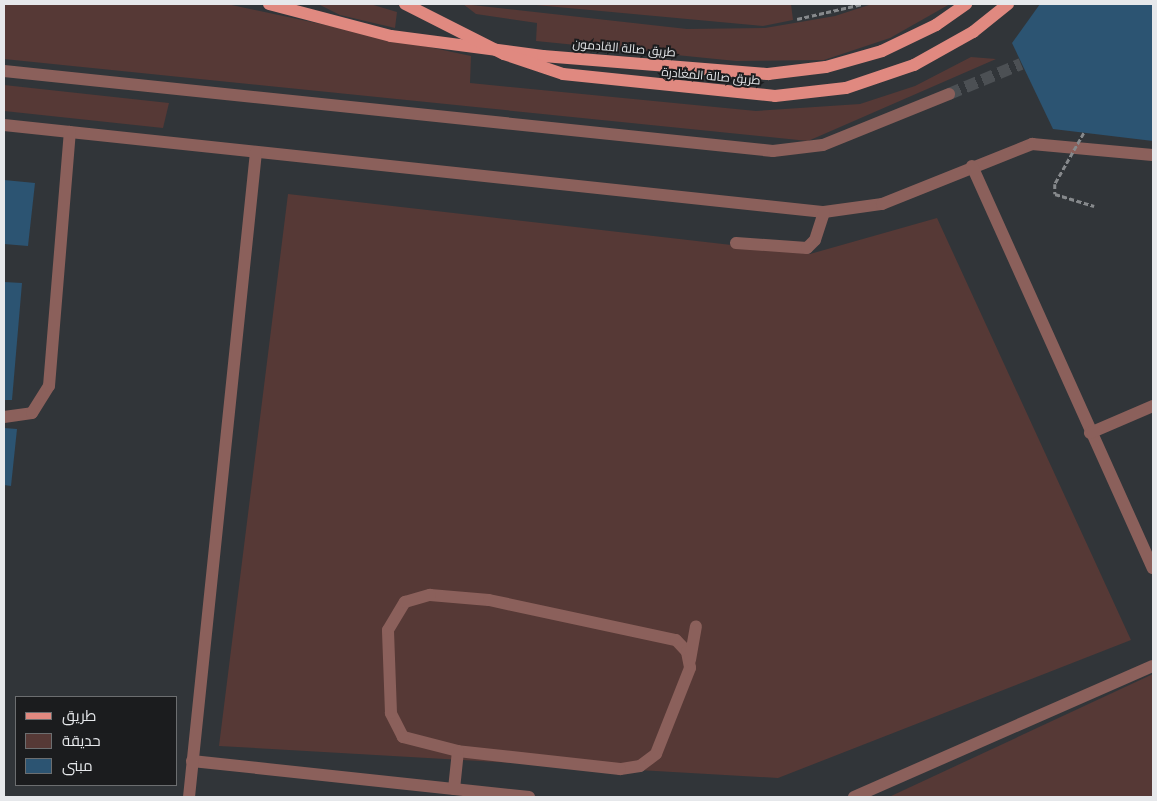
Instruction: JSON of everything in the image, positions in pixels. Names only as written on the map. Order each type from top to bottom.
[{"type":"main road","name":"طريق صالة القادمون","points":[[269,4],[391,36],[543,56],[768,74],[826,67],[882,51],[936,25],[966,4]]},
{"type":"main road","name":"طريق صالة المغادرة","points":[[405,4],[504,54],[563,74],[775,96],[846,88],[914,66],[973,32],[1008,4]]},
{"type":"lane","points":[[4,71],[773,151],[823,145],[949,94]]},
{"type":"lane","points":[[4,125],[824,212],[882,204],[972,166],[1032,144],[1153,155]]},
{"type":"lane","points":[[4,417],[32,413],[49,386],[70,132]]},
{"type":"lane","points":[[189,797],[256,152]]},
{"type":"lane","points":[[972,166],[1090,433],[1153,568]]},
{"type":"lane","points":[[736,243],[807,248],[815,240],[824,212]]},
{"type":"lane","points":[[1090,433],[1153,406]]},
{"type":"lane","points":[[690,660],[683,645],[668,637],[480,599],[430,594],[412,598],[398,608],[388,630],[392,720],[408,740],[458,751],[620,769],[640,766],[661,745],[690,660],[696,627]]},
{"type":"lane","points":[[854,797],[1153,666]]},
{"type":"lane","points":[[454,789],[458,751]]},
{"type":"lane","points":[[192,761],[529,797]]},
{"type":"path","points":[[796,18],[862,4]]},
{"type":"path","points":[[1084,133],[1055,184],[1055,194],[1094,206]]},
{"type":"green space","points":[[4,4],[227,4],[471,56],[470,83],[756,111],[860,104],[915,86],[971,57],[996,59],[808,141],[4,59]]},
{"type":"green space","points":[[318,4],[370,4],[397,12],[395,28],[340,15]]},
{"type":"green space","points":[[463,4],[687,29],[765,28],[835,16],[872,4],[950,4],[890,38],[824,60],[736,61],[536,41],[537,23],[476,14]]},
{"type":"green space","points":[[525,4],[791,4],[793,20],[763,26]]},
{"type":"green space","points":[[4,85],[169,103],[163,128],[4,111]]},
{"type":"green space","points":[[288,194],[810,254],[937,218],[1131,640],[778,778],[219,746]]},
{"type":"green space","points":[[1153,674],[1153,797],[889,797]]},
{"type":"building","points":[[1040,4],[1153,4],[1153,141],[1053,129],[1012,43]]},
{"type":"building","points":[[4,180],[35,183],[28,246],[4,244]]},
{"type":"building","points":[[4,282],[22,283],[12,400],[4,400]]},
{"type":"building","points":[[4,428],[17,429],[11,486],[4,485]]},
{"type":"tunnel","points":[[949,94],[1021,64]]}]
